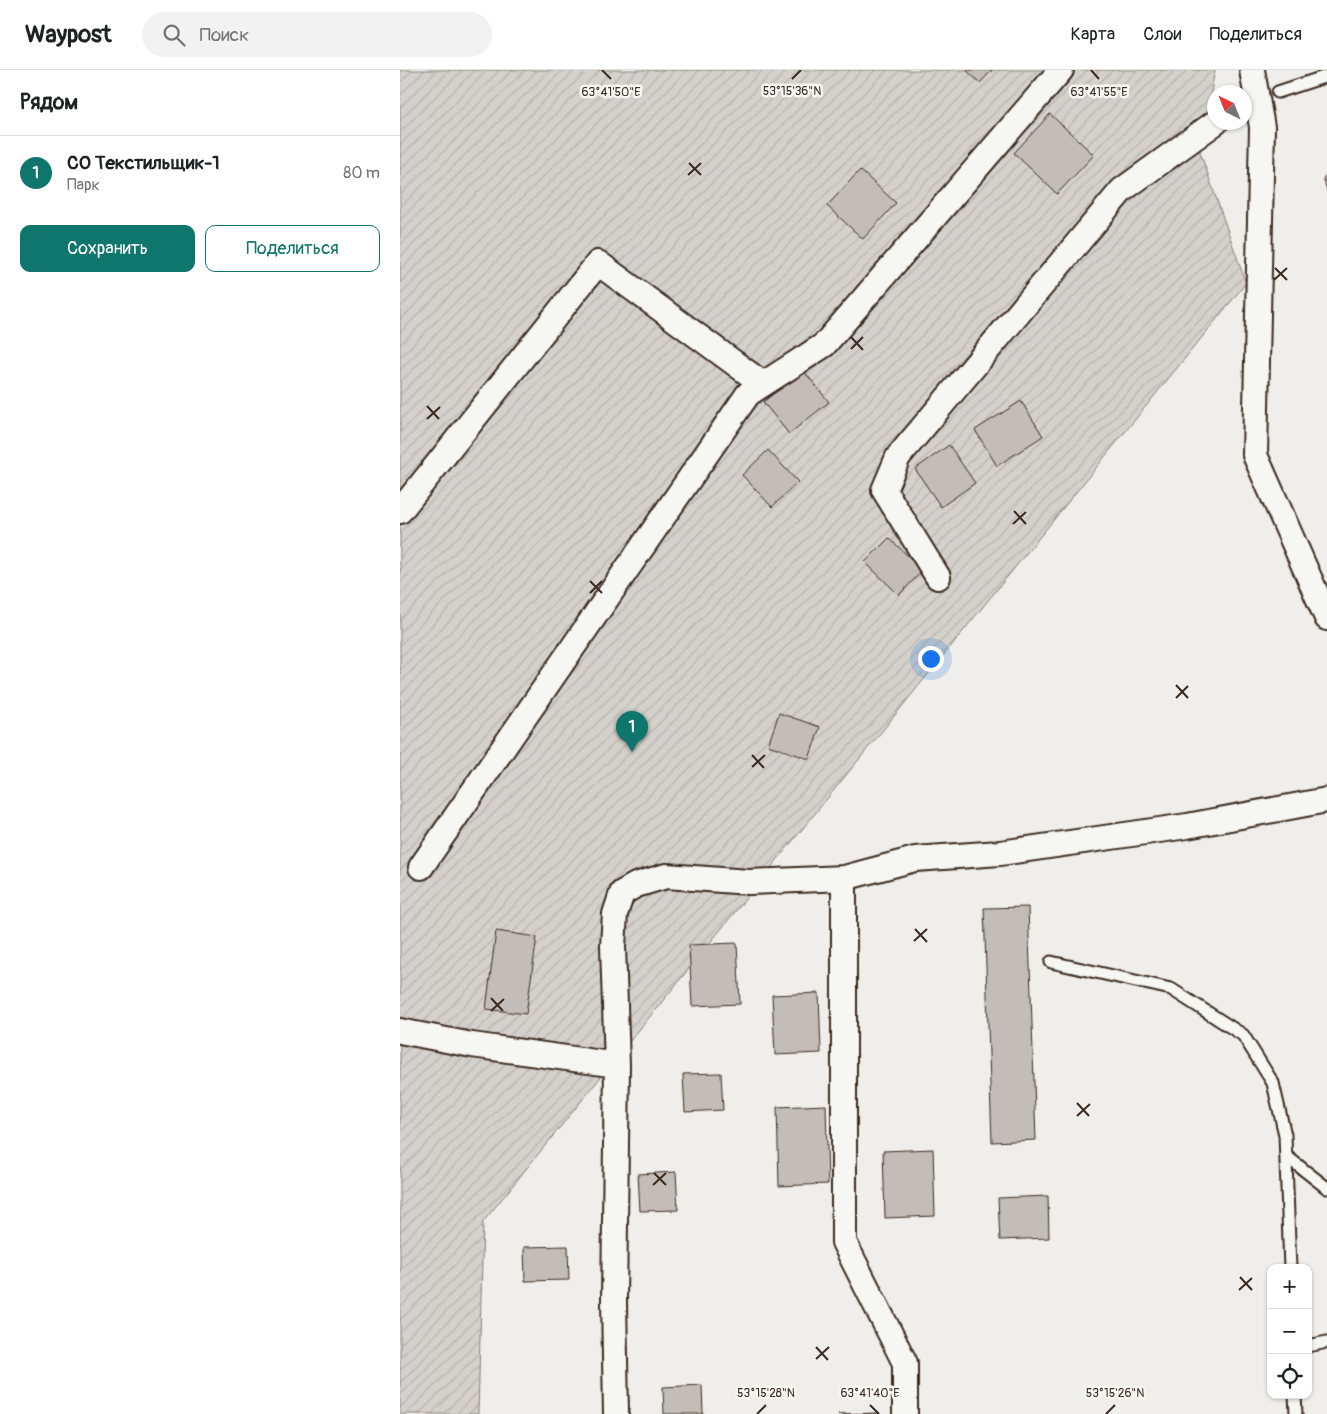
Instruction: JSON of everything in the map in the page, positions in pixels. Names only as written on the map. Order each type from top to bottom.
[{"type":"street","points":[[422,867],[748,394],[824,345],[1061,70]]},
{"type":"street","points":[[1252,70],[1260,96],[1262,127],[1255,455],[1327,618]]},
{"type":"street","points":[[938,576],[884,490],[898,457],[1122,190],[1207,129]]},
{"type":"street","points":[[400,511],[598,263],[763,384]]},
{"type":"street","points":[[616,1414],[614,1301],[617,1065],[613,946],[615,914],[622,893],[636,885],[666,876],[749,882],[844,878],[915,859],[1000,853],[1187,826],[1327,800]]},
{"type":"street","points":[[844,878],[844,1242],[905,1363],[905,1414]]},
{"type":"street","points":[[400,1031],[472,1045],[617,1065]]},
{"type":"lane","points":[[1260,96],[1327,76]]},
{"type":"lane","points":[[1052,962],[1172,989],[1244,1035],[1273,1083],[1285,1135],[1290,1264]]},
{"type":"lane","points":[[1286,1156],[1327,1188]]},
{"type":"lane","points":[[1312,1345],[1327,1342]]},
{"type":"lane","points":[[1295,1399],[1296,1414]]},
{"type":"shaded area","points":[[400,70],[1215,70],[1212,85],[1207,85],[1207,114],[1200,152],[1246,283],[483,1222],[478,1414],[400,1414]]},
{"type":"building","points":[[966,70],[992,70],[980,83]]},
{"type":"building","points":[[1050,114],[1094,155],[1057,194],[1014,153]]},
{"type":"building","points":[[860,170],[896,203],[863,239],[827,206]]},
{"type":"building","points":[[1327,176],[1327,190],[1323,178]]},
{"type":"building","points":[[803,370],[829,402],[789,434],[763,402]]},
{"type":"building","points":[[1021,401],[1043,436],[997,466],[975,430]]},
{"type":"building","points":[[949,445],[975,483],[941,507],[915,469]]},
{"type":"building","points":[[768,450],[798,482],[772,507],[742,475]]},
{"type":"building","points":[[889,538],[923,570],[899,595],[865,562]]},
{"type":"building","points":[[779,713],[820,727],[809,759],[768,745]]},
{"type":"building","points":[[1028,907],[1036,1140],[992,1142],[984,908]]},
{"type":"building","points":[[496,931],[537,937],[526,1014],[486,1009]]},
{"type":"building","points":[[737,943],[740,1004],[692,1006],[689,945]]},
{"type":"building","points":[[819,993],[821,1053],[775,1055],[772,995]]},
{"type":"building","points":[[721,1073],[723,1110],[685,1112],[683,1074]]},
{"type":"building","points":[[826,1105],[828,1184],[779,1186],[777,1107]]},
{"type":"building","points":[[933,1149],[935,1216],[885,1218],[883,1151]]},
{"type":"building","points":[[676,1172],[678,1210],[640,1211],[638,1174]]},
{"type":"building","points":[[1048,1196],[1049,1238],[1000,1240],[998,1198]]},
{"type":"building","points":[[568,1246],[569,1280],[525,1281],[524,1247]]},
{"type":"building","points":[[702,1385],[703,1414],[664,1414],[663,1387]]},
{"type":"building","points":[[879,1413],[879,1414],[838,1414]]},
{"type":"place","name":"СО Текстильщик-1","points":[[632,752]]}]
